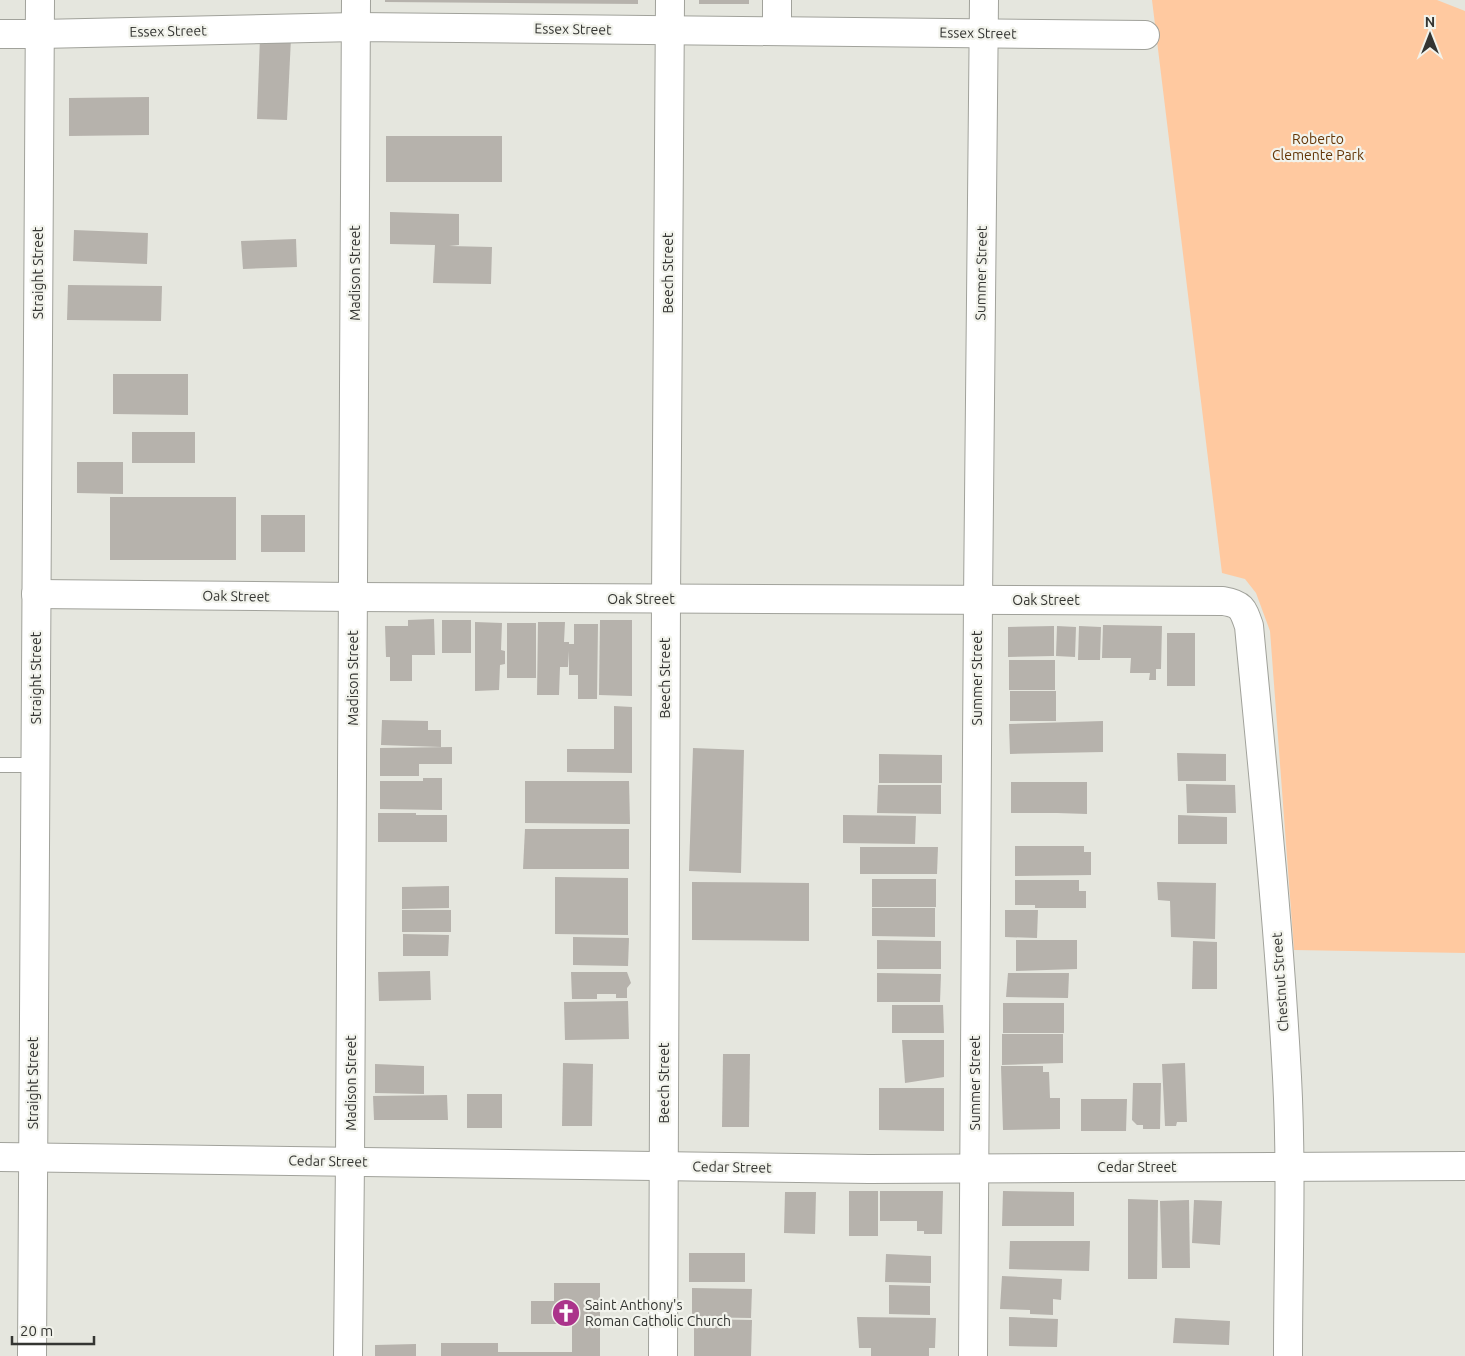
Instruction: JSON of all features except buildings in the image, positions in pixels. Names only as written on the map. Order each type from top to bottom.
[{"type":"street","name":"Straight Street","points":[[32,1356],[40,0]]},
{"type":"street","name":"Madison Street","points":[[348,1356],[354,597],[356,0]]},
{"type":"street","name":"Beech Street","points":[[663,1356],[670,0]]},
{"type":"street","points":[[776,0],[777,31]]},
{"type":"street","name":"Summer Street","points":[[973,1356],[984,0]]},
{"type":"street","name":"Essex Street","points":[[0,34],[356,27],[1145,35]]},
{"type":"street","name":"Oak Street","points":[[36,594],[1223,601],[1233,602],[1242,607],[1243,610]]},
{"type":"street","name":"Chestnut Street","points":[[1243,610],[1249,626],[1281,980],[1287,1078],[1289,1166],[1288,1356]]},
{"type":"street","name":"Cedar Street","points":[[0,1157],[869,1169],[1465,1166]]},
{"type":"lane","points":[[0,765],[35,765]]},
{"type":"green space","name":"Roberto Clemente Park","points":[[1152,0],[1437,0],[1465,11],[1465,953],[1294,950],[1270,631],[1256,593],[1245,579],[1222,573]]},
{"type":"place","name":"Saint Anthony's Roman Catholic Church","points":[[566,1313]]}]
